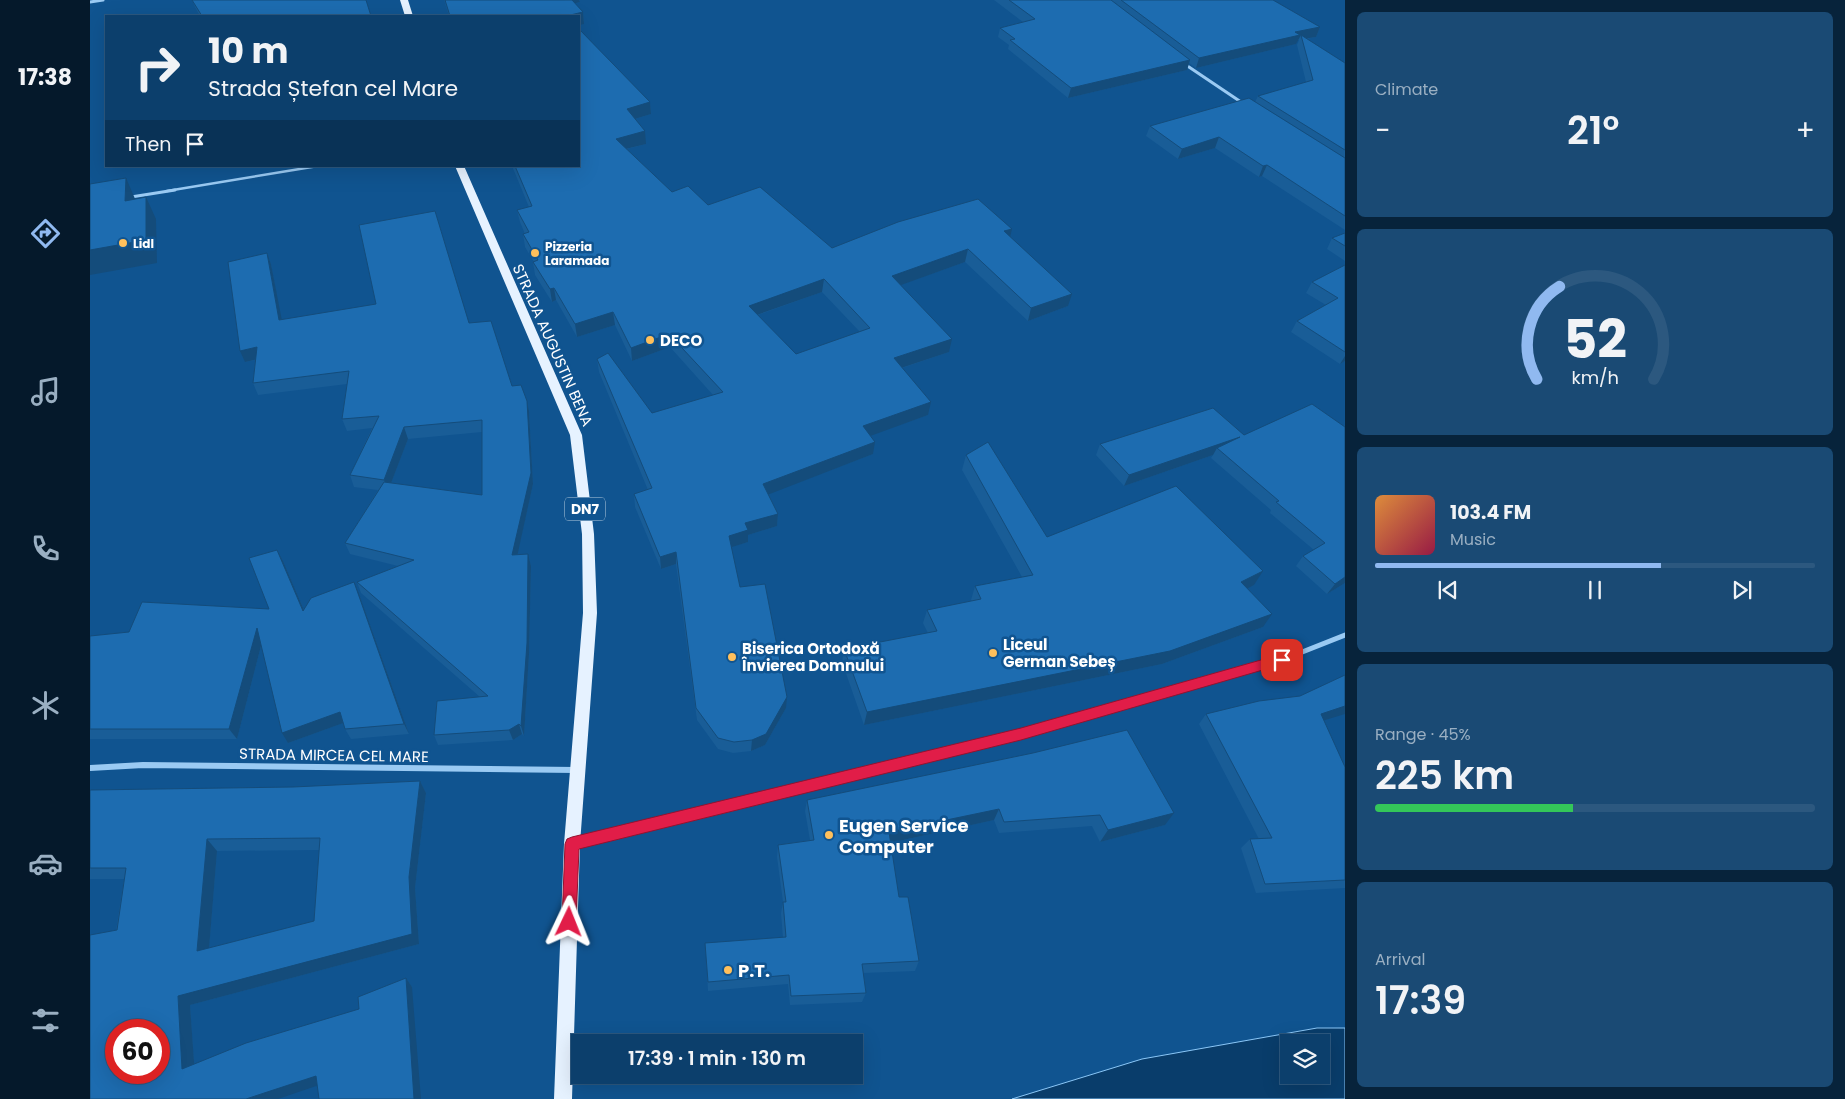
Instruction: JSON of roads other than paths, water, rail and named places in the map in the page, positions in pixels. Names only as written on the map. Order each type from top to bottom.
[{"type":"main road","points":[[404,0],[409,15]]},
{"type":"main road","name":"STRADA AUGUSTIN BENA","points":[[459,167],[576,435],[588,534],[590,613],[572,844]]},
{"type":"main road","name":"DN7","points":[[563,1099],[572,844]]},
{"type":"street","points":[[90,2],[103,0]]},
{"type":"street","points":[[1175,58],[1245,104]]},
{"type":"street","points":[[572,844],[1021,734],[1282,660],[1345,635]]},
{"type":"street","name":"STRADA MIRCEA CEL MARE","points":[[90,768],[143,765],[577,770]]},
{"type":"lane","points":[[129,197],[312,167]]},
{"type":"water","points":[[1317,1028],[1345,1028],[1345,1099],[1012,1099],[1142,1059],[1280,1035],[1280,1084],[1330,1084],[1330,1034],[1283,1034]]},
{"type":"place","name":"Lidl","points":[[123,243]]},
{"type":"place","name":"Pizzeria Laramada","points":[[535,253]]},
{"type":"place","name":"DECO","points":[[650,340]]},
{"type":"place","name":"Liceul German Sebeș","points":[[993,653]]},
{"type":"place","name":"Biserica Ortodoxă Învierea Domnului","points":[[732,657]]},
{"type":"place","name":"Eugen Service Computer","points":[[829,835]]},
{"type":"place","name":"P.T.","points":[[728,970]]}]
